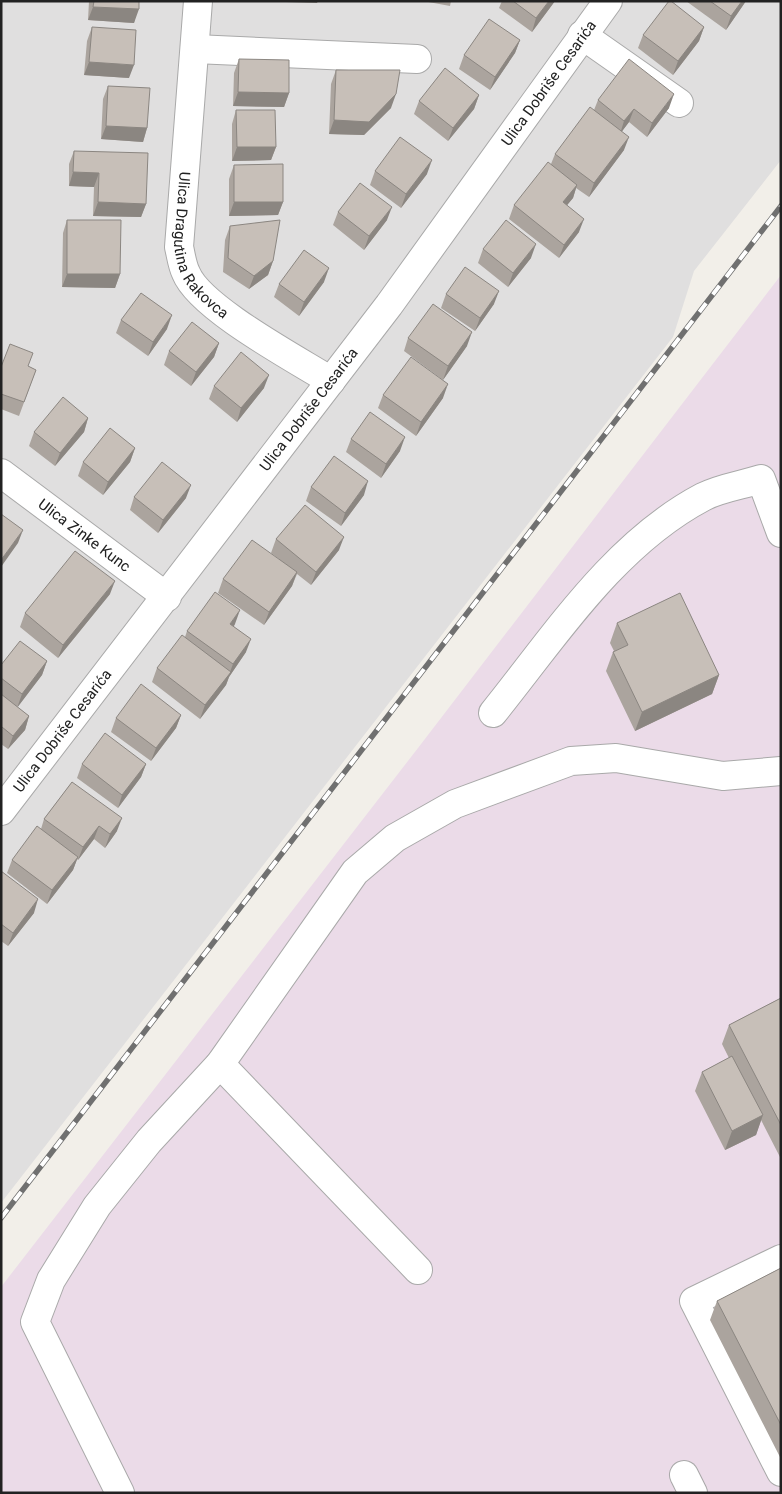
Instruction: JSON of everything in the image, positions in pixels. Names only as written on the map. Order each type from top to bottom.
[{"type":"street","name":"Ulica Dragutina Rakovca","points":[[198,1],[179,247],[186,274],[202,296],[219,310],[331,381]]},
{"type":"street","name":"Ulica Dobriše Cesarića","points":[[1,811],[167,597],[388,305],[608,1]]},
{"type":"street","points":[[582,35],[680,103]]},
{"type":"street","points":[[195,49],[417,59]]},
{"type":"street","name":"Ulica Zinke Kunc","points":[[1,473],[167,597]]},
{"type":"street","points":[[493,713],[608,571],[646,534],[704,496],[761,479],[781,534]]},
{"type":"street","points":[[120,1493],[35,1322],[51,1280],[97,1206],[149,1141],[220,1064],[355,872],[395,838],[455,804],[571,761],[616,758],[723,776],[781,771]]},
{"type":"street","points":[[220,1064],[418,1270]]},
{"type":"street","points":[[781,1259],[694,1301],[781,1472]]},
{"type":"shaded area","points":[[1,1],[781,1],[781,160],[694,271],[673,337],[1,1203]]},
{"type":"shaded area","points":[[781,275],[781,1493],[1,1493],[1,1287]]},
{"type":"building","points":[[94,1],[139,1],[139,9],[93,7]]},
{"type":"building","points":[[513,1],[549,1],[536,18]]},
{"type":"building","points":[[669,1],[704,27],[678,61],[643,35]]},
{"type":"building","points":[[710,1],[742,1],[731,16]]},
{"type":"building","points":[[489,19],[520,40],[495,77],[464,55]]},
{"type":"building","points":[[92,27],[136,30],[134,65],[89,62]]},
{"type":"building","points":[[239,59],[289,60],[289,93],[238,92]]},
{"type":"building","points":[[629,59],[674,94],[652,123],[634,109],[624,121],[598,100]]},
{"type":"building","points":[[445,68],[479,95],[453,128],[419,101]]},
{"type":"building","points":[[336,70],[400,70],[396,94],[369,122],[334,120]]},
{"type":"building","points":[[108,86],[150,88],[147,128],[106,126]]},
{"type":"building","points":[[590,107],[629,137],[594,183],[555,154]]},
{"type":"building","points":[[236,110],[275,110],[276,147],[237,147]]},
{"type":"building","points":[[400,137],[432,160],[406,194],[375,171]]},
{"type":"building","points":[[74,151],[148,153],[146,204],[98,202],[99,173],[73,172]]},
{"type":"building","points":[[548,162],[577,185],[563,202],[584,219],[564,245],[514,205]]},
{"type":"building","points":[[283,164],[283,202],[234,202],[234,165]]},
{"type":"building","points":[[360,183],[392,207],[369,236],[338,212]]},
{"type":"building","points":[[67,220],[121,220],[120,274],[67,274]]},
{"type":"building","points":[[280,220],[273,261],[254,276],[228,258],[230,226]]},
{"type":"building","points":[[506,220],[536,244],[513,273],[483,249]]},
{"type":"building","points":[[304,250],[329,268],[304,302],[279,284]]},
{"type":"building","points":[[465,267],[499,291],[480,318],[446,294]]},
{"type":"building","points":[[141,293],[172,315],[153,342],[121,320]]},
{"type":"building","points":[[433,304],[472,332],[448,366],[408,338]]},
{"type":"building","points":[[192,322],[219,343],[196,372],[169,351]]},
{"type":"building","points":[[10,344],[33,353],[28,366],[36,370],[24,402],[1,394],[1,367]]},
{"type":"building","points":[[241,352],[269,375],[241,408],[214,386]]},
{"type":"building","points":[[411,357],[448,384],[421,422],[383,395]]},
{"type":"building","points":[[63,397],[88,418],[60,453],[34,432]]},
{"type":"building","points":[[370,412],[405,437],[386,464],[351,439]]},
{"type":"building","points":[[110,428],[135,448],[108,482],[83,462]]},
{"type":"building","points":[[334,456],[368,481],[345,513],[311,487]]},
{"type":"building","points":[[162,462],[191,485],[163,520],[134,497]]},
{"type":"building","points":[[305,505],[344,537],[316,572],[276,539]]},
{"type":"building","points":[[1,514],[23,530],[1,560]]},
{"type":"building","points":[[252,540],[297,572],[269,612],[223,579]]},
{"type":"building","points":[[75,551],[115,581],[63,645],[25,613]]},
{"type":"building","points":[[215,592],[240,610],[230,624],[251,639],[233,664],[187,631]]},
{"type":"building","points":[[680,593],[719,675],[642,712],[613,652],[628,645],[617,623]]},
{"type":"building","points":[[182,635],[231,672],[205,705],[157,668]]},
{"type":"building","points":[[20,641],[47,661],[22,694],[1,678],[1,665]]},
{"type":"building","points":[[141,684],[181,715],[156,748],[116,718]]},
{"type":"building","points":[[1,694],[29,716],[13,736],[1,728]]},
{"type":"building","points":[[105,733],[146,764],[122,795],[82,764]]},
{"type":"building","points":[[72,782],[122,818],[110,834],[99,826],[83,847],[44,819]]},
{"type":"building","points":[[37,826],[78,857],[52,890],[12,860]]},
{"type":"building","points":[[1,871],[38,899],[13,933],[1,924]]},
{"type":"building","points":[[781,998],[781,1125],[729,1025]]},
{"type":"building","points":[[732,1056],[763,1115],[732,1131],[702,1072]]},
{"type":"building","points":[[781,1268],[781,1425],[717,1301]]},
{"type":"railway","points":[[1,1218],[781,206]]}]
